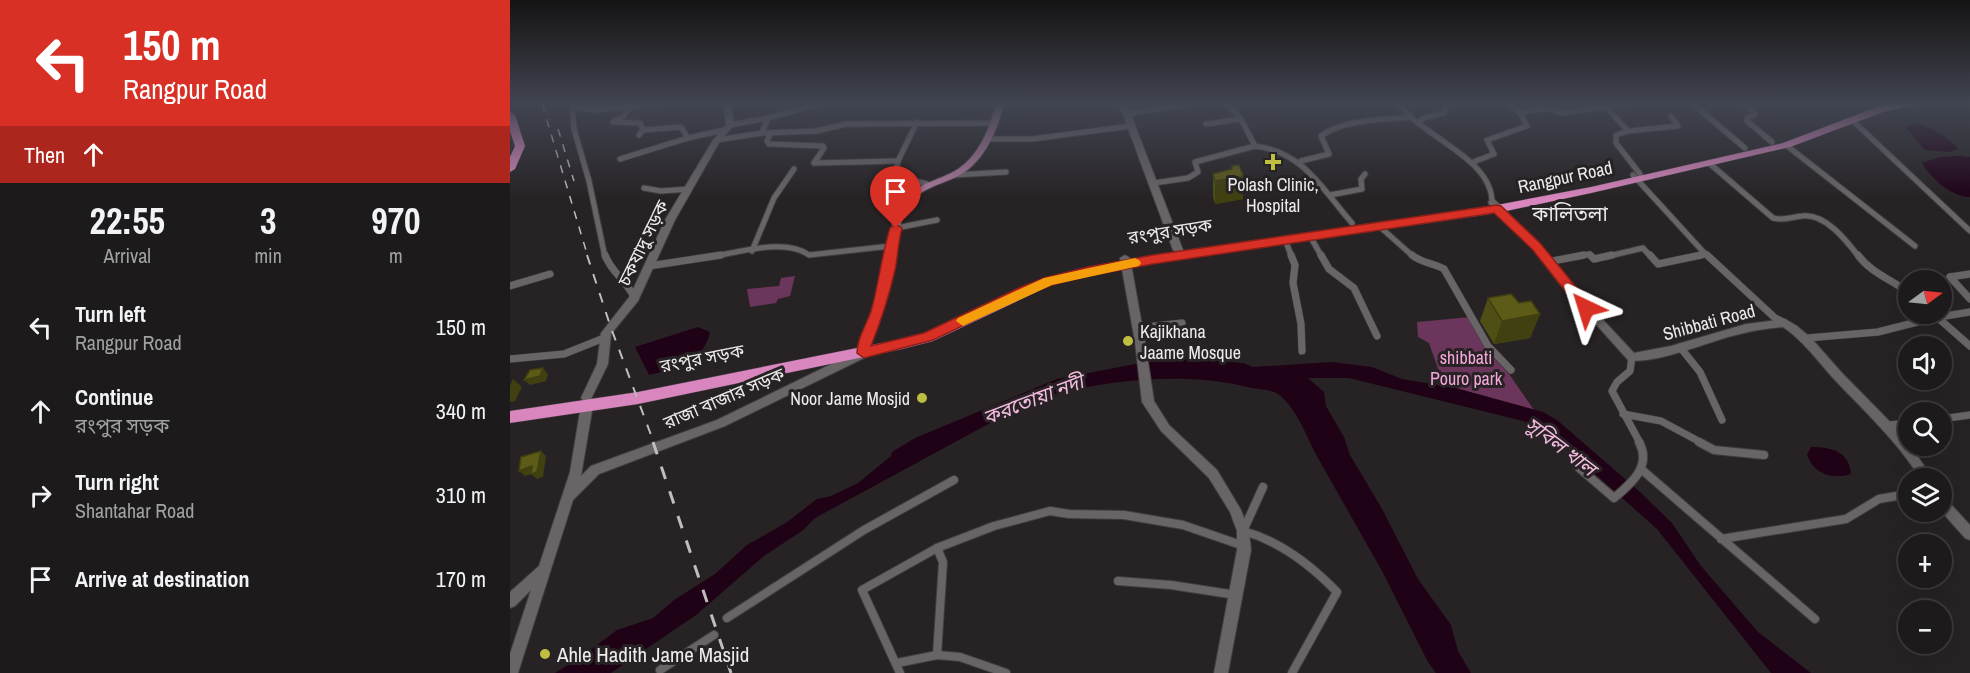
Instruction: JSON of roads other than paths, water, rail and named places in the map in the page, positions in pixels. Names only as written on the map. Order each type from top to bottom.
[{"type":"highway","name":"রংপুর সড়ক","points":[[1636,176],[1790,135]]},
{"type":"highway","name":"রংপুর সড়ক","points":[[510,409],[638,398],[928,337],[1049,281],[1126,261],[1352,223],[1494,206],[1709,163],[1786,145],[1812,135]]},
{"type":"highway","points":[[510,169],[518,155],[514,140]]},
{"type":"highway","name":"Rangpur Road","points":[[1178,253],[1285,240],[1494,206]]},
{"type":"highway","name":"রংপুর সড়ক","points":[[510,417],[587,401]]},
{"type":"main road","points":[[864,350],[878,311],[889,266],[891,246],[905,205],[927,184],[954,175],[965,167],[990,135]]},
{"type":"street","points":[[576,135],[589,181],[605,257],[612,270],[633,291],[634,298]]},
{"type":"street","points":[[621,159],[697,135]]},
{"type":"street","name":"চকযাদু সড়ক","points":[[604,338],[634,298],[670,220],[721,135]]},
{"type":"street","points":[[717,140],[747,135]]},
{"type":"street","points":[[769,135],[767,141],[769,144],[823,146],[824,148],[813,163],[898,161]]},
{"type":"street","points":[[910,135],[898,161],[894,180],[911,180],[927,184]]},
{"type":"street","points":[[988,139],[1061,135]]},
{"type":"street","points":[[1135,135],[1178,253]]},
{"type":"street","points":[[1250,135],[1255,146]]},
{"type":"street","points":[[1301,161],[1329,154],[1321,135]]},
{"type":"street","points":[[1435,135],[1473,162],[1492,194],[1494,206],[1536,246],[1547,262],[1632,357],[1630,371],[1617,382],[1612,391],[1644,451],[1645,460],[1641,470],[1632,482],[1614,498],[1578,467]]},
{"type":"street","points":[[1473,162],[1494,154],[1487,140],[1500,135]]},
{"type":"street","points":[[1616,135],[1614,139],[1636,176],[1706,254],[1775,318],[1807,338],[1837,375],[1889,426],[1920,468]]},
{"type":"street","points":[[1730,135],[1745,148]]},
{"type":"street","points":[[1764,135],[1772,142]]},
{"type":"street","points":[[1867,135],[1970,231]]},
{"type":"street","points":[[1786,145],[1915,246]]},
{"type":"street","points":[[1154,183],[1188,178],[1198,172],[1195,162],[1255,146],[1275,147],[1282,153],[1301,161],[1352,223]]},
{"type":"street","points":[[1709,163],[1773,218],[1779,220],[1805,215],[1818,218],[1844,237],[1868,269],[1886,276],[1898,285]]},
{"type":"street","points":[[752,251],[774,198],[794,169]]},
{"type":"street","points":[[954,175],[1006,172]]},
{"type":"street","points":[[1330,195],[1362,189],[1361,179],[1365,174]]},
{"type":"street","points":[[644,188],[654,188],[660,191],[689,189]]},
{"type":"street","points":[[896,228],[937,220]]},
{"type":"street","points":[[1379,226],[1418,260],[1436,264],[1444,269],[1488,346],[1512,370]]},
{"type":"street","points":[[1310,236],[1329,270],[1354,288],[1377,336]]},
{"type":"street","points":[[1285,240],[1295,265],[1293,283],[1301,324],[1302,351]]},
{"type":"street","points":[[649,266],[780,246],[801,249],[809,255],[828,255],[891,246]]},
{"type":"street","points":[[1547,262],[1589,254],[1594,259],[1643,248],[1658,264],[1706,254]]},
{"type":"street","points":[[1126,261],[1148,402],[1165,428],[1213,474],[1235,510],[1243,531],[1244,546],[1221,673]]},
{"type":"street","points":[[510,286],[550,274]]},
{"type":"street","points":[[1970,274],[1950,277],[1970,299]]},
{"type":"street","points":[[1952,314],[1970,312]]},
{"type":"street","points":[[1138,327],[1182,322]]},
{"type":"street","name":"Shibbati Road","points":[[1632,357],[1665,352],[1740,331],[1785,323]]},
{"type":"street","points":[[1807,338],[1878,332],[1906,324]]},
{"type":"street","points":[[1943,324],[1970,346]]},
{"type":"street","points":[[510,359],[564,354],[604,338],[605,351],[602,366],[587,401],[577,465],[569,496],[512,673]]},
{"type":"street","points":[[1680,347],[1690,356],[1702,374],[1708,393],[1722,420]]},
{"type":"street","name":"রাজা বাজার সড়ক","points":[[595,470],[721,423],[864,350]]},
{"type":"street","points":[[1623,414],[1661,421],[1714,450],[1764,455]]},
{"type":"street","points":[[1952,418],[1970,416]]},
{"type":"street","points":[[1889,426],[1898,425]]},
{"type":"street","points":[[577,465],[595,470]]},
{"type":"street","points":[[569,496],[595,470]]},
{"type":"street","points":[[1641,470],[1815,619]]},
{"type":"street","points":[[727,618],[864,530],[954,480]]},
{"type":"street","points":[[1243,531],[1263,487]]},
{"type":"street","points":[[1721,539],[1846,519],[1879,499],[1898,496]]},
{"type":"street","points":[[900,673],[862,590],[937,548],[994,526],[1050,511],[1070,514],[1124,515],[1183,525],[1244,546]]},
{"type":"street","points":[[1952,514],[1970,534]]},
{"type":"street","points":[[1243,531],[1260,536],[1314,568],[1337,592],[1292,673]]},
{"type":"street","points":[[937,548],[943,562],[937,655]]},
{"type":"street","points":[[512,598],[544,568]]},
{"type":"street","points":[[1118,580],[1236,595]]},
{"type":"street","points":[[660,670],[714,635]]},
{"type":"street","points":[[897,663],[937,655],[960,657],[1006,673]]},
{"type":"water","points":[[1912,135],[1943,135],[1959,149],[1948,152],[1925,150]]},
{"type":"water","points":[[1939,157],[1970,157],[1970,197],[1956,194],[1943,186],[1922,163]]},
{"type":"water","points":[[698,327],[710,332],[694,364],[649,375],[635,347]]},
{"type":"water","name":"করতোয়া নদী","points":[[1195,359],[1243,363],[1253,367],[1332,362],[1372,367],[1402,379],[1456,388],[1543,412],[1557,420],[1639,491],[1672,523],[1701,566],[1758,632],[1811,673],[1771,673],[1657,529],[1567,449],[1523,421],[1349,378],[1308,378],[1324,392],[1326,406],[1344,437],[1350,455],[1381,507],[1418,579],[1451,625],[1458,651],[1471,673],[1436,673],[1428,662],[1382,571],[1299,420],[1284,399],[1274,392],[1225,382],[1151,379],[1101,384],[1056,394],[1005,415],[815,518],[802,531],[764,556],[696,615],[611,673],[555,673],[617,630],[653,618],[674,600],[715,574],[747,545],[787,522],[817,499],[831,496],[858,483],[891,456],[892,452],[915,438],[1057,379],[1151,361]]},
{"type":"water","points":[[1811,447],[1832,449],[1843,455],[1850,466],[1851,474],[1831,476],[1819,471],[1807,455]]},
{"type":"railway","points":[[551,135],[588,257]]},
{"type":"railway","points":[[560,135],[574,181]]},
{"type":"railway","points":[[587,255],[611,328],[654,443]]},
{"type":"railway","points":[[653,442],[731,673]]},
{"type":"place","name":"Polash Clinic, Hospital","points":[[1273,162]]},
{"type":"place","name":"Kajikhana Jaame Mosque","points":[[1128,341]]},
{"type":"place","name":"Noor Jame Mosjid","points":[[922,398]]},
{"type":"place","name":"Ahle Hadith Jame Masjid","points":[[545,654]]},
{"type":"district","name":"কালিতলা","points":[[1570,213]]},
{"type":"park label","name":"shibbati Pouro park","points":[[1466,367]]},
{"type":"water label","name":"সুবিল খাল","points":[[1561,446]]}]
